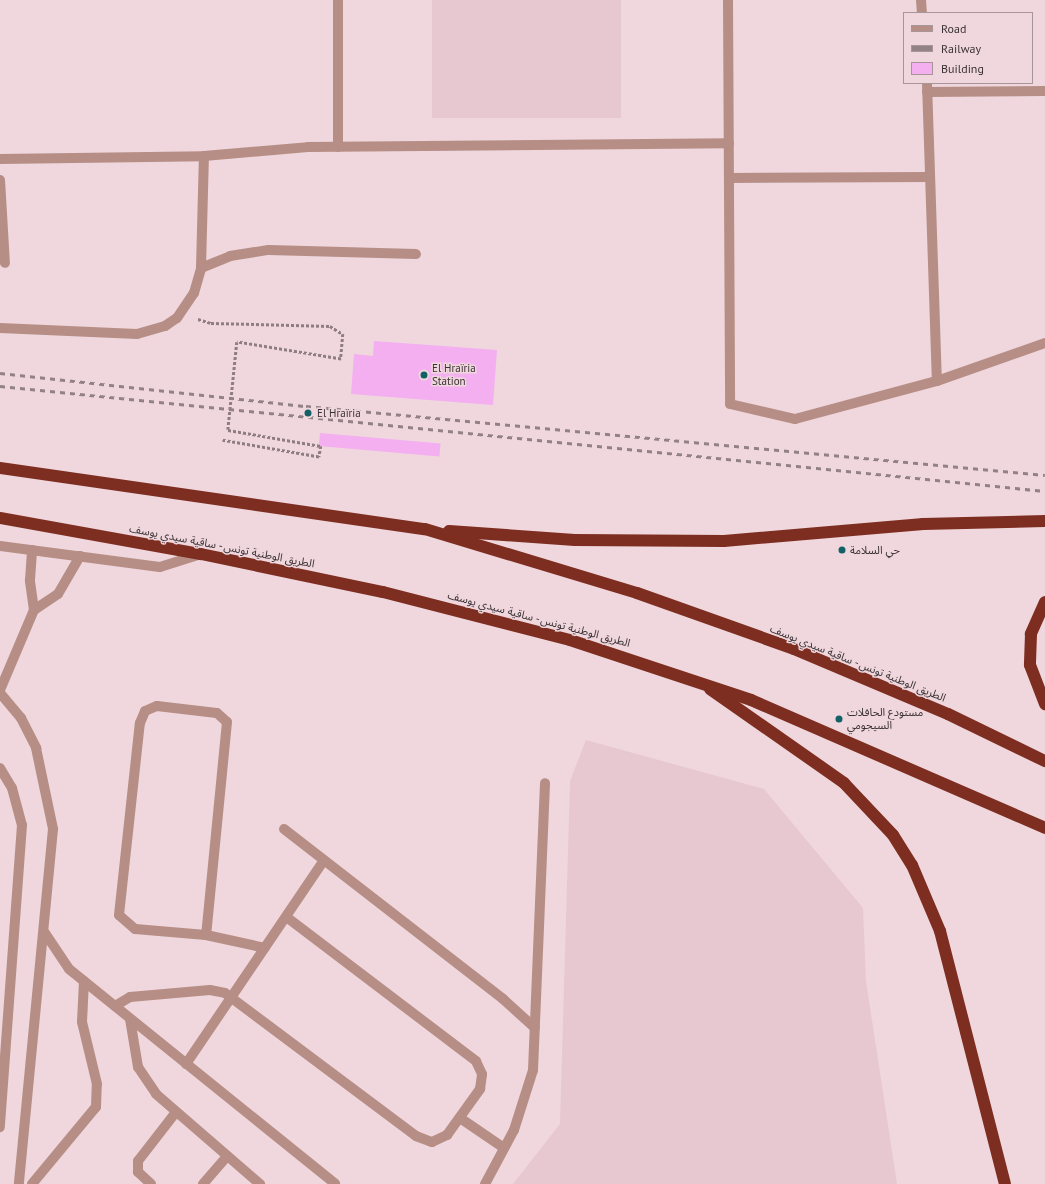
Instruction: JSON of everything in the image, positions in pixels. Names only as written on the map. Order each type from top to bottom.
[{"type":"highway","name":"الطريق الوطنية تونس - ساقية سيدي يوسف","points":[[0,468],[425,529],[637,594],[794,649],[886,687],[1045,760]]},
{"type":"highway","name":"الطريق الوطنية تونس - ساقية سيدي يوسف","points":[[0,518],[201,554],[508,622],[694,678],[865,747],[1045,828]]},
{"type":"highway","points":[[425,529],[574,540],[716,541],[931,524],[1045,521]]},
{"type":"highway","points":[[1045,602],[1031,634],[1030,665],[1045,704]]},
{"type":"highway","points":[[694,678],[844,783],[893,835],[912,865],[940,931],[1004,1184]]},
{"type":"street","points":[[338,0],[338,147]]},
{"type":"street","points":[[728,0],[730,404],[795,419],[937,381],[1045,343]]},
{"type":"street","points":[[921,0],[922,12]]},
{"type":"street","points":[[937,381],[928,177],[927,88],[1045,91]]},
{"type":"street","points":[[0,159],[204,156],[338,147],[729,143]]},
{"type":"street","points":[[0,328],[137,334],[165,326],[187,306],[201,268],[204,156]]},
{"type":"street","points":[[729,178],[928,177]]},
{"type":"street","points":[[0,180],[4,263]]},
{"type":"street","points":[[201,268],[230,256],[269,250],[416,254]]},
{"type":"street","points":[[0,546],[160,567],[201,554]]},
{"type":"street","points":[[0,690],[34,610],[30,580],[32,550]]},
{"type":"street","points":[[34,610],[58,594],[80,556]]},
{"type":"street","points":[[0,693],[29,732],[41,764],[49,801],[53,843],[19,1184]]},
{"type":"street","points":[[206,935],[227,722],[217,713],[151,708],[140,723],[119,915],[135,929],[206,935],[265,948]]},
{"type":"street","points":[[0,768],[12,788],[22,825],[0,1127]]},
{"type":"street","points":[[485,1184],[504,1148],[529,1091],[535,1028],[546,782]]},
{"type":"street","points":[[284,829],[503,999],[535,1028]]},
{"type":"street","points":[[186,1064],[324,860]]},
{"type":"street","points":[[115,1006],[130,997],[210,990],[232,996],[423,1140],[440,1139],[460,1118],[480,1089],[482,1074],[476,1061],[286,917]]},
{"type":"street","points":[[44,932],[59,957],[84,981],[336,1184]]},
{"type":"street","points":[[32,1184],[96,1107],[97,1084],[82,1022],[84,981]]},
{"type":"street","points":[[130,1019],[138,1067],[156,1094],[260,1184]]},
{"type":"street","points":[[151,1184],[138,1172],[138,1161],[176,1112]]},
{"type":"street","points":[[460,1118],[504,1148]]},
{"type":"street","points":[[203,1184],[227,1156]]},
{"type":"path","points":[[187,306],[196,318],[211,323],[330,326],[340,330],[344,339],[341,360],[237,342],[228,430],[321,446],[319,457],[222,440]]},
{"type":"shaded area","points":[[432,0],[621,0],[621,118],[432,118]]},
{"type":"shaded area","points":[[586,740],[764,789],[863,908],[866,981],[897,1184],[513,1184],[560,1124],[570,781]]},
{"type":"building","name":"El Hraïria Station","points":[[374,341],[497,350],[493,405],[351,394],[354,354],[373,356]]},
{"type":"building","points":[[320,433],[441,444],[439,456],[319,446]]},
{"type":"railway","points":[[0,373],[306,406],[1045,475]]},
{"type":"railway","points":[[0,386],[1045,491]]},
{"type":"place","name":"El Hraïria Station","points":[[424,375]]},
{"type":"place","name":"El Hraïria","points":[[308,413]]},
{"type":"place","name":"حي السلامة","points":[[842,550]]},
{"type":"place","name":"مستودع الحافلات السيجومي","points":[[839,719]]}]
